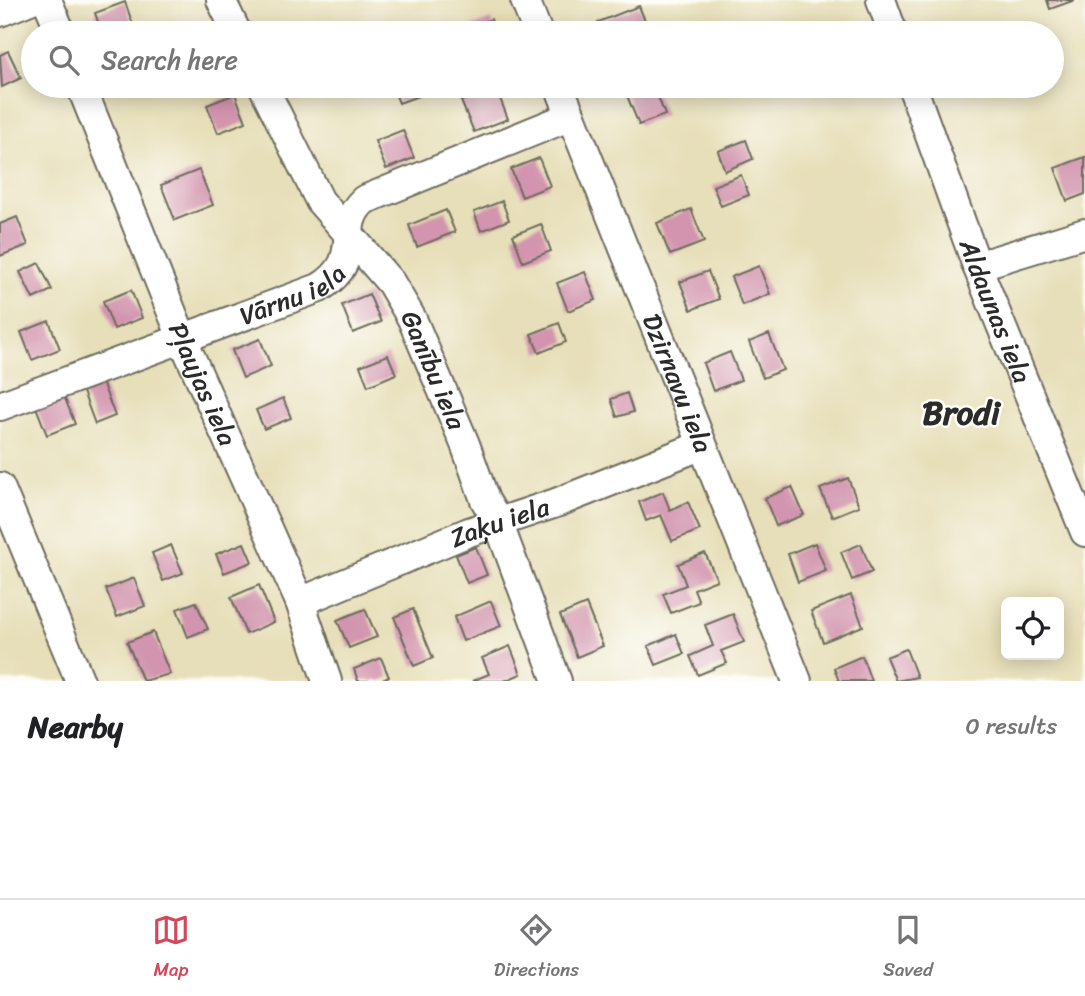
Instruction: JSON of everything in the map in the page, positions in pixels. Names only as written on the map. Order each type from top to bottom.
[{"type":"street","points":[[0,12],[30,0]]},
{"type":"street","points":[[47,0],[56,21]]},
{"type":"street","points":[[221,0],[231,21]]},
{"type":"street","points":[[525,0],[533,21]]},
{"type":"street","points":[[881,0],[889,21]]},
{"type":"street","name":"Pļaujas iela","points":[[86,98],[183,340],[300,602],[327,681]]},
{"type":"street","name":"Ganību iela","points":[[269,98],[309,183],[334,220],[391,283],[412,319],[465,444],[485,500],[498,523],[557,681]]},
{"type":"street","name":"Dzirnavu iela","points":[[564,98],[700,446],[796,681]]},
{"type":"street","name":"Aldaunas iela","points":[[916,98],[977,266],[1085,532]]},
{"type":"street","name":"Vārnu iela","points":[[0,406],[300,298],[333,280],[342,270],[348,256],[349,234],[356,207],[380,191],[571,116]]},
{"type":"street","points":[[977,266],[1085,233]]},
{"type":"street","name":"Zaķu iela","points":[[300,602],[700,446]]},
{"type":"street","points":[[0,487],[10,540],[80,681]]},
{"type":"building","points":[[1047,0],[1075,0],[1050,9]]},
{"type":"building","points":[[125,2],[132,21],[98,21],[95,13]]},
{"type":"building","points":[[639,6],[645,21],[601,21]]},
{"type":"building","points":[[8,51],[21,78],[2,87],[0,55]]},
{"type":"building","points":[[225,98],[237,98],[246,122],[218,133],[207,105]]},
{"type":"building","points":[[397,98],[413,98],[399,103]]},
{"type":"building","points":[[469,98],[500,98],[508,119],[474,132],[461,101]]},
{"type":"building","points":[[628,98],[659,98],[665,115],[639,125]]},
{"type":"building","points":[[403,130],[414,158],[386,169],[375,141]]},
{"type":"building","points":[[746,140],[753,159],[725,171],[718,151]]},
{"type":"building","points":[[1085,157],[1085,194],[1067,201],[1055,168]]},
{"type":"building","points":[[539,158],[550,186],[522,197],[511,169]]},
{"type":"building","points":[[199,170],[213,205],[175,220],[161,185]]},
{"type":"building","points":[[741,175],[749,195],[721,206],[713,186]]},
{"type":"building","points":[[502,201],[509,220],[481,231],[474,212]]},
{"type":"building","points":[[691,209],[704,242],[670,255],[657,223]]},
{"type":"building","points":[[446,210],[455,232],[417,247],[409,225]]},
{"type":"building","points":[[17,217],[28,245],[0,256],[0,224]]},
{"type":"building","points":[[541,224],[551,251],[523,262],[513,235]]},
{"type":"building","points":[[39,263],[52,290],[33,299],[20,272]]},
{"type":"building","points":[[759,266],[770,294],[742,305],[731,277]]},
{"type":"building","points":[[708,271],[719,299],[691,310],[680,282]]},
{"type":"building","points":[[585,272],[596,300],[568,311],[557,283]]},
{"type":"building","points":[[131,290],[142,318],[114,329],[103,301]]},
{"type":"building","points":[[369,294],[381,322],[353,333],[342,305]]},
{"type":"building","points":[[49,321],[60,349],[32,360],[21,332]]},
{"type":"building","points":[[559,323],[566,342],[539,353],[531,334]]},
{"type":"building","points":[[769,334],[783,370],[763,378],[749,342]]},
{"type":"building","points":[[260,339],[271,366],[243,378],[232,350]]},
{"type":"building","points":[[730,352],[741,380],[713,391],[703,363]]},
{"type":"building","points":[[388,355],[396,374],[368,386],[360,366]]},
{"type":"building","points":[[102,382],[115,416],[95,424],[82,389]]},
{"type":"building","points":[[627,393],[633,412],[617,417],[611,399]]},
{"type":"building","points":[[64,396],[75,424],[47,435],[36,407]]},
{"type":"building","points":[[283,398],[291,418],[264,429],[256,410]]},
{"type":"building","points":[[848,478],[859,506],[832,517],[820,489]]},
{"type":"building","points":[[792,487],[804,515],[776,526],[765,498]]},
{"type":"building","points":[[663,492],[670,510],[688,502],[700,530],[672,541],[661,515],[646,521],[639,502]]},
{"type":"building","points":[[244,543],[252,562],[224,573],[216,554]]},
{"type":"building","points":[[815,543],[826,571],[798,582],[788,554]]},
{"type":"building","points":[[861,544],[872,572],[852,580],[841,552]]},
{"type":"building","points":[[171,545],[183,573],[163,581],[152,553]]},
{"type":"building","points":[[476,547],[487,575],[467,583],[456,555]]},
{"type":"building","points":[[705,553],[717,580],[694,589],[699,602],[671,613],[663,594],[686,585],[678,564]]},
{"type":"building","points":[[134,578],[145,606],[117,617],[106,589]]},
{"type":"building","points":[[259,585],[274,622],[246,634],[231,597]]},
{"type":"building","points":[[851,595],[863,626],[823,642],[811,611]]},
{"type":"building","points":[[491,601],[501,626],[463,641],[454,617]]},
{"type":"building","points":[[196,602],[208,629],[188,637],[177,609]]},
{"type":"building","points":[[586,604],[603,646],[577,657],[560,615]]},
{"type":"building","points":[[365,609],[377,637],[349,648],[337,620]]},
{"type":"building","points":[[413,609],[433,658],[414,666],[394,617]]},
{"type":"building","points":[[733,614],[744,642],[721,651],[727,663],[698,675],[690,656],[713,646],[705,625]]},
{"type":"building","points":[[153,632],[170,674],[143,681],[127,642]]},
{"type":"building","points":[[676,634],[684,654],[656,665],[648,646]]},
{"type":"building","points":[[510,646],[521,674],[504,681],[472,681],[489,674],[482,658]]},
{"type":"building","points":[[906,649],[917,677],[896,681],[886,657]]},
{"type":"building","points":[[862,656],[871,681],[839,681],[834,668]]},
{"type":"building","points":[[381,658],[389,677],[380,681],[358,681],[354,669]]},
{"type":"district","name":"Brodi","points":[[961,412]]}]
